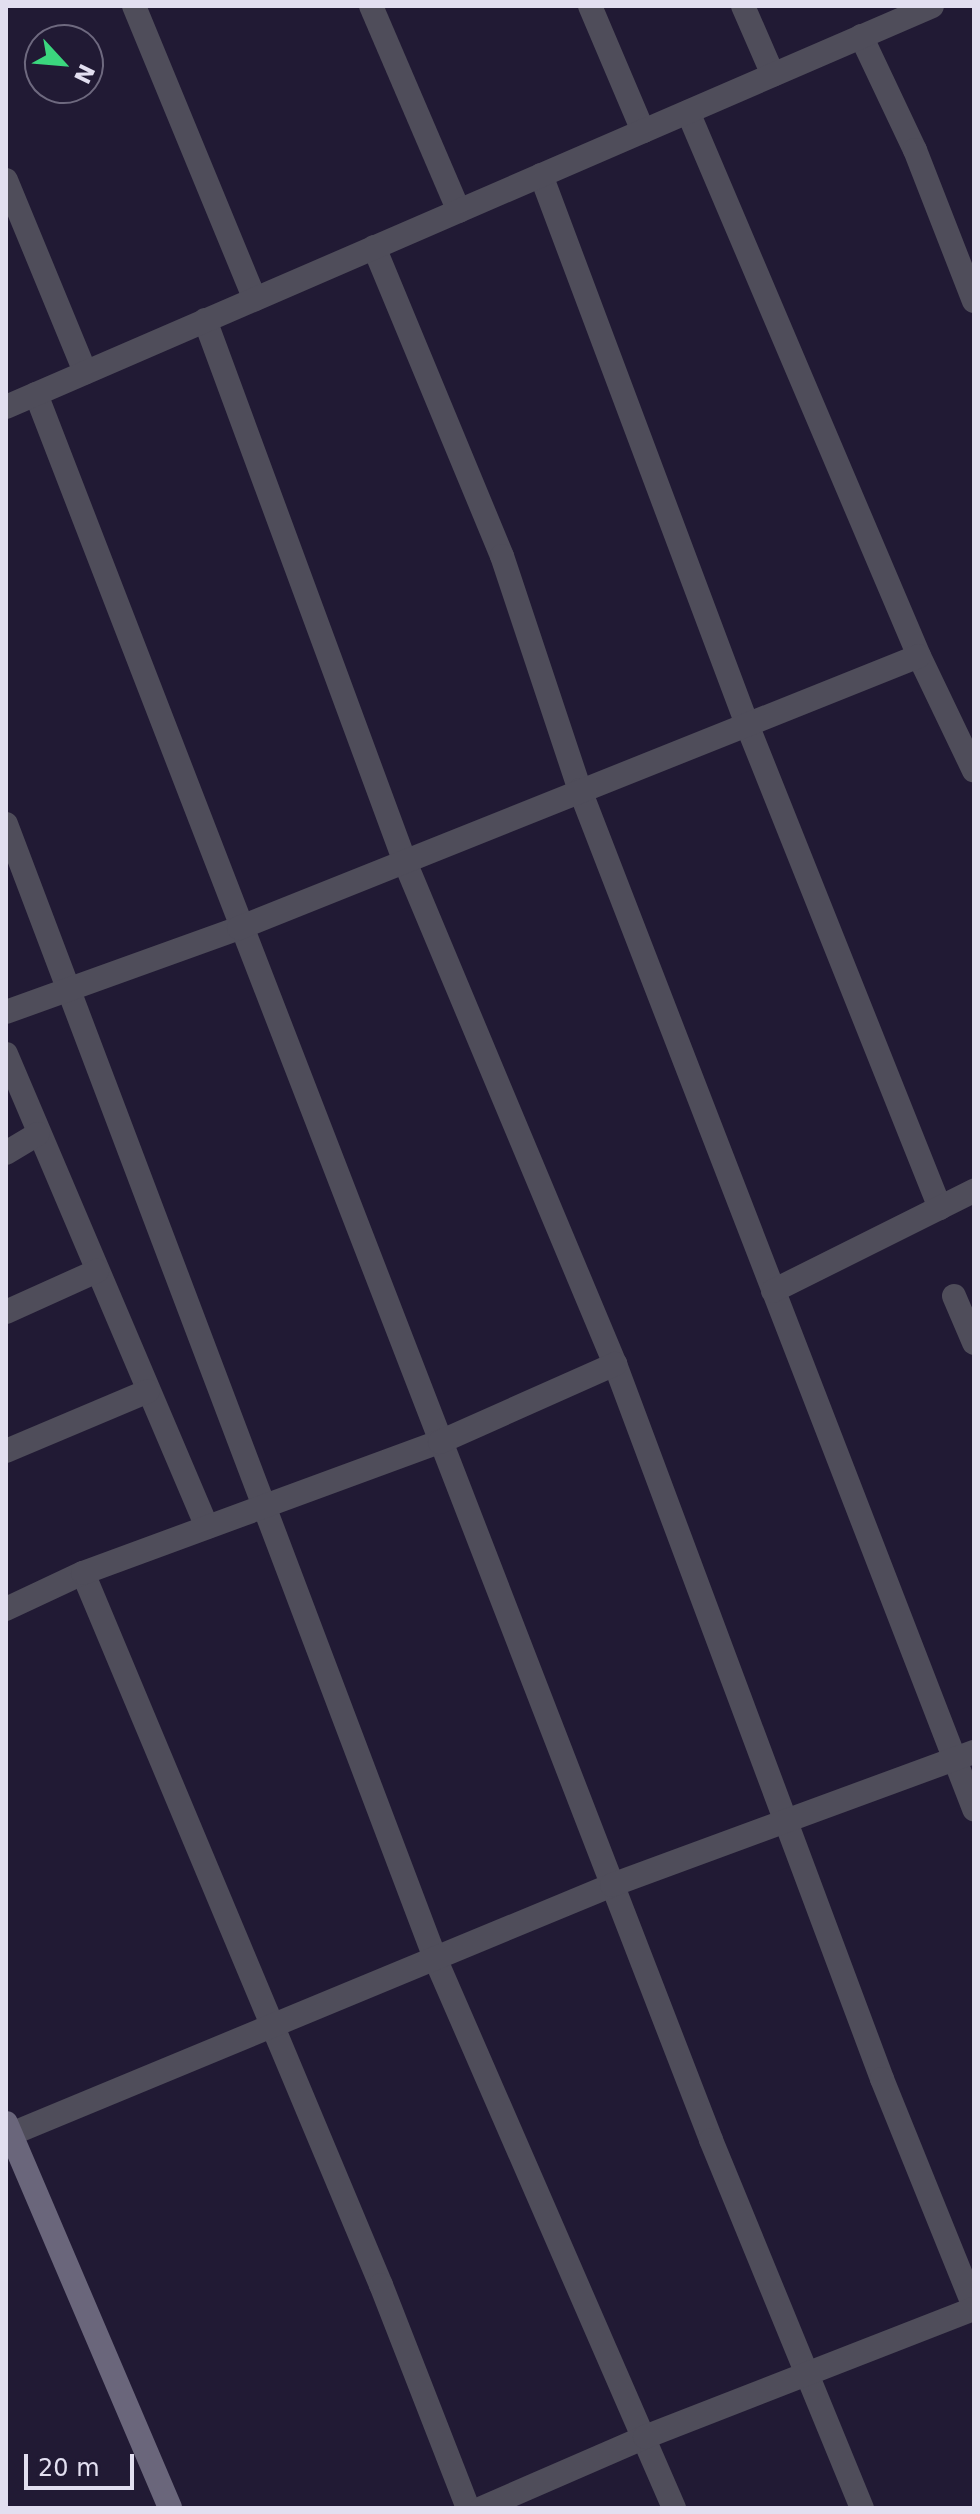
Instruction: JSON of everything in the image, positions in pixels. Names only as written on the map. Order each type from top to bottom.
[{"type":"street","points":[[134,6],[255,299]]},
{"type":"street","points":[[371,6],[459,211]]},
{"type":"street","points":[[590,6],[643,131]]},
{"type":"street","points":[[743,6],[773,75]]},
{"type":"street","points":[[6,407],[921,8]]},
{"type":"street","points":[[861,36],[915,150],[974,301]]},
{"type":"street","points":[[688,112],[826,427],[919,656],[974,771]]},
{"type":"street","points":[[541,175],[748,727],[940,1208]]},
{"type":"street","points":[[6,180],[85,372]]},
{"type":"street","points":[[374,247],[502,556],[580,790],[773,1291],[963,1755],[974,1809]]},
{"type":"street","points":[[205,320],[405,862],[615,1364],[785,1821],[974,2308],[806,2378],[645,2437],[482,2508]]},
{"type":"street","points":[[36,394],[239,928],[612,1885],[806,2378],[862,2508]]},
{"type":"street","points":[[6,1012],[239,928],[580,790],[748,727],[919,656]]},
{"type":"street","points":[[6,824],[72,990],[261,1508],[435,1958],[674,2508]]},
{"type":"street","points":[[6,1054],[207,1527]]},
{"type":"street","points":[[6,1153],[38,1134]]},
{"type":"street","points":[[773,1291],[974,1191]]},
{"type":"street","points":[[6,1312],[97,1271]]},
{"type":"street","points":[[954,1296],[974,1343]]},
{"type":"street","points":[[6,1609],[83,1573],[440,1442],[615,1364]]},
{"type":"street","points":[[6,1451],[148,1391]]},
{"type":"street","points":[[83,1573],[273,2025],[468,2508]]},
{"type":"street","points":[[170,2508],[8,2129],[273,2025],[612,1885],[963,1755]]}]
